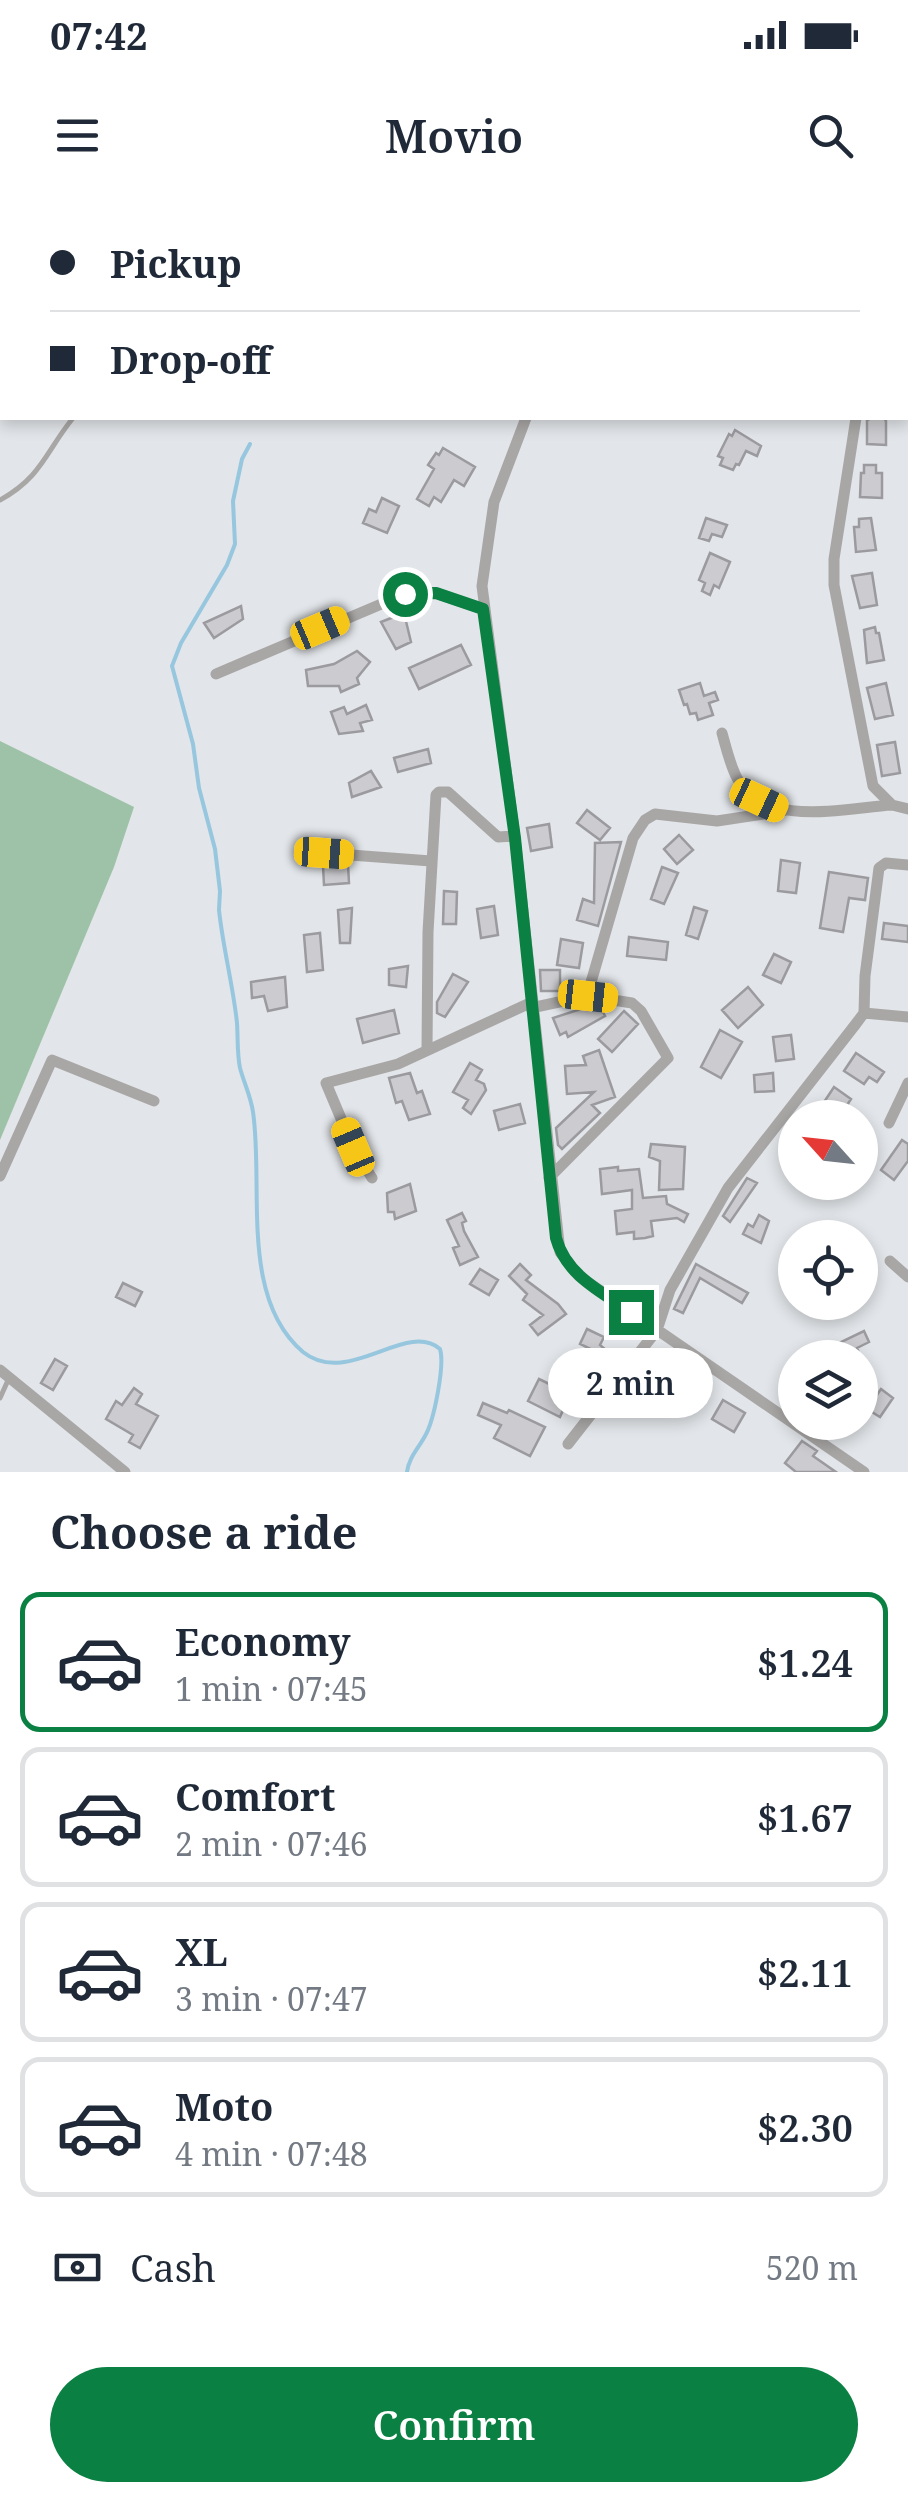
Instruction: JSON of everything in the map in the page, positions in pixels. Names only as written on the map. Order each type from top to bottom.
[{"type":"street","points":[[525,420],[491,516],[482,586],[514,836],[556,1238],[568,1265],[864,1472]]},
{"type":"street","points":[[856,420],[834,559],[834,585],[868,771],[881,798],[892,805]]},
{"type":"street","points":[[216,674],[405,594],[436,593],[483,609]]},
{"type":"street","points":[[722,733],[736,778],[746,790],[783,811]]},
{"type":"street","points":[[427,1050],[431,861],[439,792],[448,792],[498,837],[514,836]]},
{"type":"street","points":[[588,996],[633,838],[645,820],[666,814],[717,821],[783,811],[892,805],[908,808]]},
{"type":"street","points":[[324,853],[431,861]]},
{"type":"street","points":[[568,1444],[657,1330],[670,1290],[728,1188],[864,1014],[879,868],[886,863],[908,865]]},
{"type":"street","points":[[372,1178],[353,1147],[326,1083],[398,1064],[530,1005],[588,996],[632,1003],[641,1011],[668,1058],[549,1178]]},
{"type":"street","points":[[864,1014],[908,1017]]},
{"type":"street","points":[[0,1176],[52,1060],[154,1100]]},
{"type":"street","points":[[889,1122],[908,1083]]},
{"type":"street","points":[[890,1261],[908,1277]]},
{"type":"street","points":[[5,1374],[125,1472]]},
{"type":"lane","points":[[0,500],[30,479],[72,420]]},
{"type":"lane","points":[[0,1398],[5,1374]]},
{"type":"green space","points":[[0,741],[134,807],[114,867],[0,1140]]},
{"type":"building","points":[[867,420],[885,420],[886,445],[867,444]]},
{"type":"building","points":[[735,430],[761,446],[757,456],[746,451],[733,470],[720,465],[723,458],[718,456]]},
{"type":"building","points":[[443,448],[475,467],[464,486],[454,480],[441,502],[434,497],[429,506],[417,499],[434,469],[428,465]]},
{"type":"building","points":[[864,465],[876,465],[876,473],[882,473],[882,498],[860,497]]},
{"type":"building","points":[[382,498],[399,506],[387,533],[363,523],[369,509],[376,512]]},
{"type":"building","points":[[706,518],[727,525],[722,537],[712,534],[709,541],[699,538]]},
{"type":"building","points":[[871,518],[876,550],[856,552],[854,527],[859,527],[859,519]]},
{"type":"building","points":[[710,553],[730,562],[719,588],[714,585],[710,595],[702,591],[705,583],[699,580]]},
{"type":"building","points":[[872,573],[877,605],[860,608],[852,576]]},
{"type":"building","points":[[241,606],[243,619],[214,638],[204,623]]},
{"type":"building","points":[[404,613],[411,642],[396,649],[381,622]]},
{"type":"building","points":[[875,627],[884,660],[867,663],[864,630]]},
{"type":"building","points":[[461,645],[471,665],[419,689],[409,668]]},
{"type":"building","points":[[357,651],[370,662],[357,678],[359,684],[341,692],[339,686],[308,686],[306,670],[334,664]]},
{"type":"building","points":[[700,683],[704,696],[715,692],[718,700],[709,703],[713,715],[698,720],[696,713],[690,714],[687,704],[684,705],[679,690]]},
{"type":"building","points":[[886,683],[893,715],[875,719],[867,688]]},
{"type":"building","points":[[366,705],[372,720],[360,723],[363,731],[339,734],[331,712],[344,707],[347,714]]},
{"type":"building","points":[[895,742],[900,773],[882,776],[877,745]]},
{"type":"building","points":[[428,749],[431,763],[398,772],[394,758]]},
{"type":"building","points":[[371,771],[381,787],[352,797],[349,783]]},
{"type":"building","points":[[587,810],[610,828],[600,840],[577,823]]},
{"type":"building","points":[[549,824],[552,847],[531,851],[527,828]]},
{"type":"building","points":[[679,835],[693,850],[677,864],[664,849]]},
{"type":"building","points":[[621,842],[598,926],[577,920],[583,899],[594,903],[595,843]]},
{"type":"building","points":[[781,860],[800,863],[796,893],[778,891]]},
{"type":"building","points":[[348,864],[349,883],[324,885],[323,866]]},
{"type":"building","points":[[662,867],[678,873],[664,904],[651,899]]},
{"type":"building","points":[[829,872],[868,878],[865,900],[849,898],[843,932],[820,928]]},
{"type":"building","points":[[444,891],[457,892],[456,924],[443,924]]},
{"type":"building","points":[[494,906],[498,935],[481,938],[477,909]]},
{"type":"building","points":[[694,907],[707,911],[698,939],[686,935]]},
{"type":"building","points":[[352,908],[350,943],[340,943],[338,910]]},
{"type":"building","points":[[884,923],[908,926],[908,942],[882,939]]},
{"type":"building","points":[[320,933],[323,970],[307,972],[304,935]]},
{"type":"building","points":[[629,937],[668,942],[666,960],[627,956]]},
{"type":"building","points":[[561,939],[583,943],[579,968],[557,965]]},
{"type":"building","points":[[774,954],[791,962],[781,983],[763,975]]},
{"type":"building","points":[[408,966],[406,987],[389,985],[389,969]]},
{"type":"building","points":[[540,970],[560,970],[560,991],[541,991]]},
{"type":"building","points":[[453,974],[468,982],[445,1017],[437,1013],[437,1002]]},
{"type":"building","points":[[285,977],[287,1007],[268,1011],[264,996],[252,998],[251,982]]},
{"type":"building","points":[[748,987],[763,1005],[738,1028],[722,1010]]},
{"type":"building","points":[[590,1006],[601,1008],[605,1016],[568,1037],[566,1032],[560,1035],[553,1018]]},
{"type":"building","points":[[394,1010],[399,1033],[363,1043],[357,1019]]},
{"type":"building","points":[[624,1011],[638,1024],[612,1052],[598,1039]]},
{"type":"building","points":[[720,1030],[742,1042],[721,1078],[701,1067]]},
{"type":"building","points":[[791,1035],[794,1059],[776,1061],[773,1037]]},
{"type":"building","points":[[599,1050],[615,1097],[592,1105],[600,1113],[562,1149],[556,1128],[594,1092],[567,1094],[565,1066],[586,1065],[583,1056]]},
{"type":"building","points":[[856,1053],[884,1072],[877,1082],[869,1077],[864,1084],[844,1071]]},
{"type":"building","points":[[470,1063],[482,1070],[476,1080],[486,1090],[471,1114],[463,1108],[468,1100],[453,1092]]},
{"type":"building","points":[[410,1073],[430,1114],[409,1120],[402,1101],[396,1103],[389,1078]]},
{"type":"building","points":[[773,1073],[774,1091],[755,1092],[754,1075]]},
{"type":"building","points":[[834,1087],[851,1099],[850,1100],[825,1100]]},
{"type":"building","points":[[520,1104],[525,1123],[499,1130],[494,1111]]},
{"type":"building","points":[[902,1140],[908,1144],[908,1161],[894,1180],[881,1170]]},
{"type":"building","points":[[651,1144],[685,1147],[683,1189],[659,1190],[660,1161],[649,1157]]},
{"type":"building","points":[[618,1167],[618,1171],[639,1169],[643,1198],[666,1196],[667,1204],[688,1214],[684,1222],[677,1218],[651,1221],[653,1236],[645,1238],[634,1239],[634,1232],[617,1234],[615,1211],[632,1209],[632,1190],[602,1194],[600,1169]]},
{"type":"building","points":[[747,1178],[757,1183],[730,1222],[723,1216]]},
{"type":"building","points":[[410,1184],[416,1211],[395,1219],[394,1212],[388,1212],[387,1193]]},
{"type":"building","points":[[462,1213],[466,1221],[462,1223],[464,1231],[478,1257],[460,1265],[453,1248],[459,1246],[447,1220]]},
{"type":"building","points":[[759,1215],[769,1221],[761,1243],[743,1234],[748,1224],[753,1227]]},
{"type":"building","points":[[520,1264],[531,1275],[526,1280],[566,1314],[538,1335],[530,1325],[543,1315],[523,1300],[527,1294],[509,1276]]},
{"type":"building","points":[[696,1264],[748,1293],[742,1303],[700,1278],[683,1313],[674,1309]]},
{"type":"building","points":[[480,1269],[498,1280],[489,1295],[470,1284]]},
{"type":"building","points":[[123,1283],[142,1292],[135,1306],[116,1297]]},
{"type":"building","points":[[587,1329],[604,1337],[600,1345],[620,1362],[607,1378],[596,1370],[607,1357],[580,1344]]},
{"type":"building","points":[[864,1331],[868,1340],[845,1340]]},
{"type":"building","points":[[55,1359],[67,1366],[53,1390],[41,1383]]},
{"type":"building","points":[[539,1379],[570,1394],[560,1417],[528,1401]]},
{"type":"building","points":[[134,1388],[142,1394],[136,1404],[158,1416],[140,1448],[129,1442],[133,1435],[106,1419],[116,1401],[122,1405]]},
{"type":"building","points":[[881,1389],[893,1398],[880,1417],[878,1416]]},
{"type":"building","points":[[723,1400],[745,1413],[734,1432],[712,1419]]},
{"type":"building","points":[[483,1403],[545,1427],[530,1456],[494,1438],[501,1425],[478,1415]]},
{"type":"building","points":[[802,1441],[817,1451],[813,1456],[836,1472],[796,1472],[785,1463]]},
{"type":"waterway","points":[[250,444],[242,459],[233,501],[235,544],[172,666],[215,849],[239,1063],[253,1112],[262,1272],[283,1329],[303,1352],[320,1361],[339,1363],[411,1342],[426,1342],[440,1349],[440,1380],[432,1418],[407,1472]]},
{"type":"route","points":[[405,594],[436,593],[483,609],[515,838],[556,1238],[560,1252],[579,1276],[631,1312]]}]
